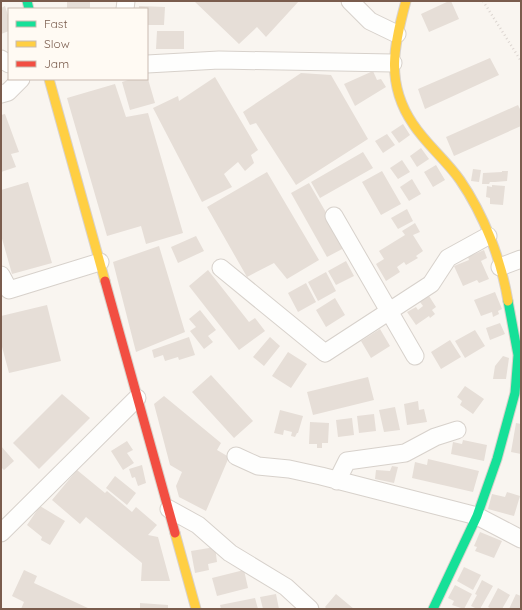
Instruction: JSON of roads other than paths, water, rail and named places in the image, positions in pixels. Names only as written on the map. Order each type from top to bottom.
[{"type":"street","points":[[350,1],[370,21],[397,34]]},
{"type":"street","points":[[406,1],[397,34],[393,64],[396,86],[402,105],[413,124],[459,179],[477,207],[500,267],[507,294],[519,356],[515,393],[496,459],[477,516],[433,609]]},
{"type":"street","points":[[148,64],[219,60],[393,64]]},
{"type":"street","points":[[1,94],[8,92],[20,80]]},
{"type":"street","points":[[51,80],[196,609]]},
{"type":"street","points":[[334,216],[416,356]]},
{"type":"street","points":[[221,268],[325,353],[431,284],[448,258],[488,236]]},
{"type":"street","points":[[500,267],[521,259]]},
{"type":"street","points":[[1,276],[9,290],[100,262]]},
{"type":"street","points":[[1,533],[137,398]]},
{"type":"street","points":[[337,481],[347,461],[404,454],[435,437],[457,430]]},
{"type":"street","points":[[236,456],[258,466],[289,469],[477,516],[521,540]]},
{"type":"street","points":[[169,509],[198,525],[230,553],[286,586],[310,609]]}]
